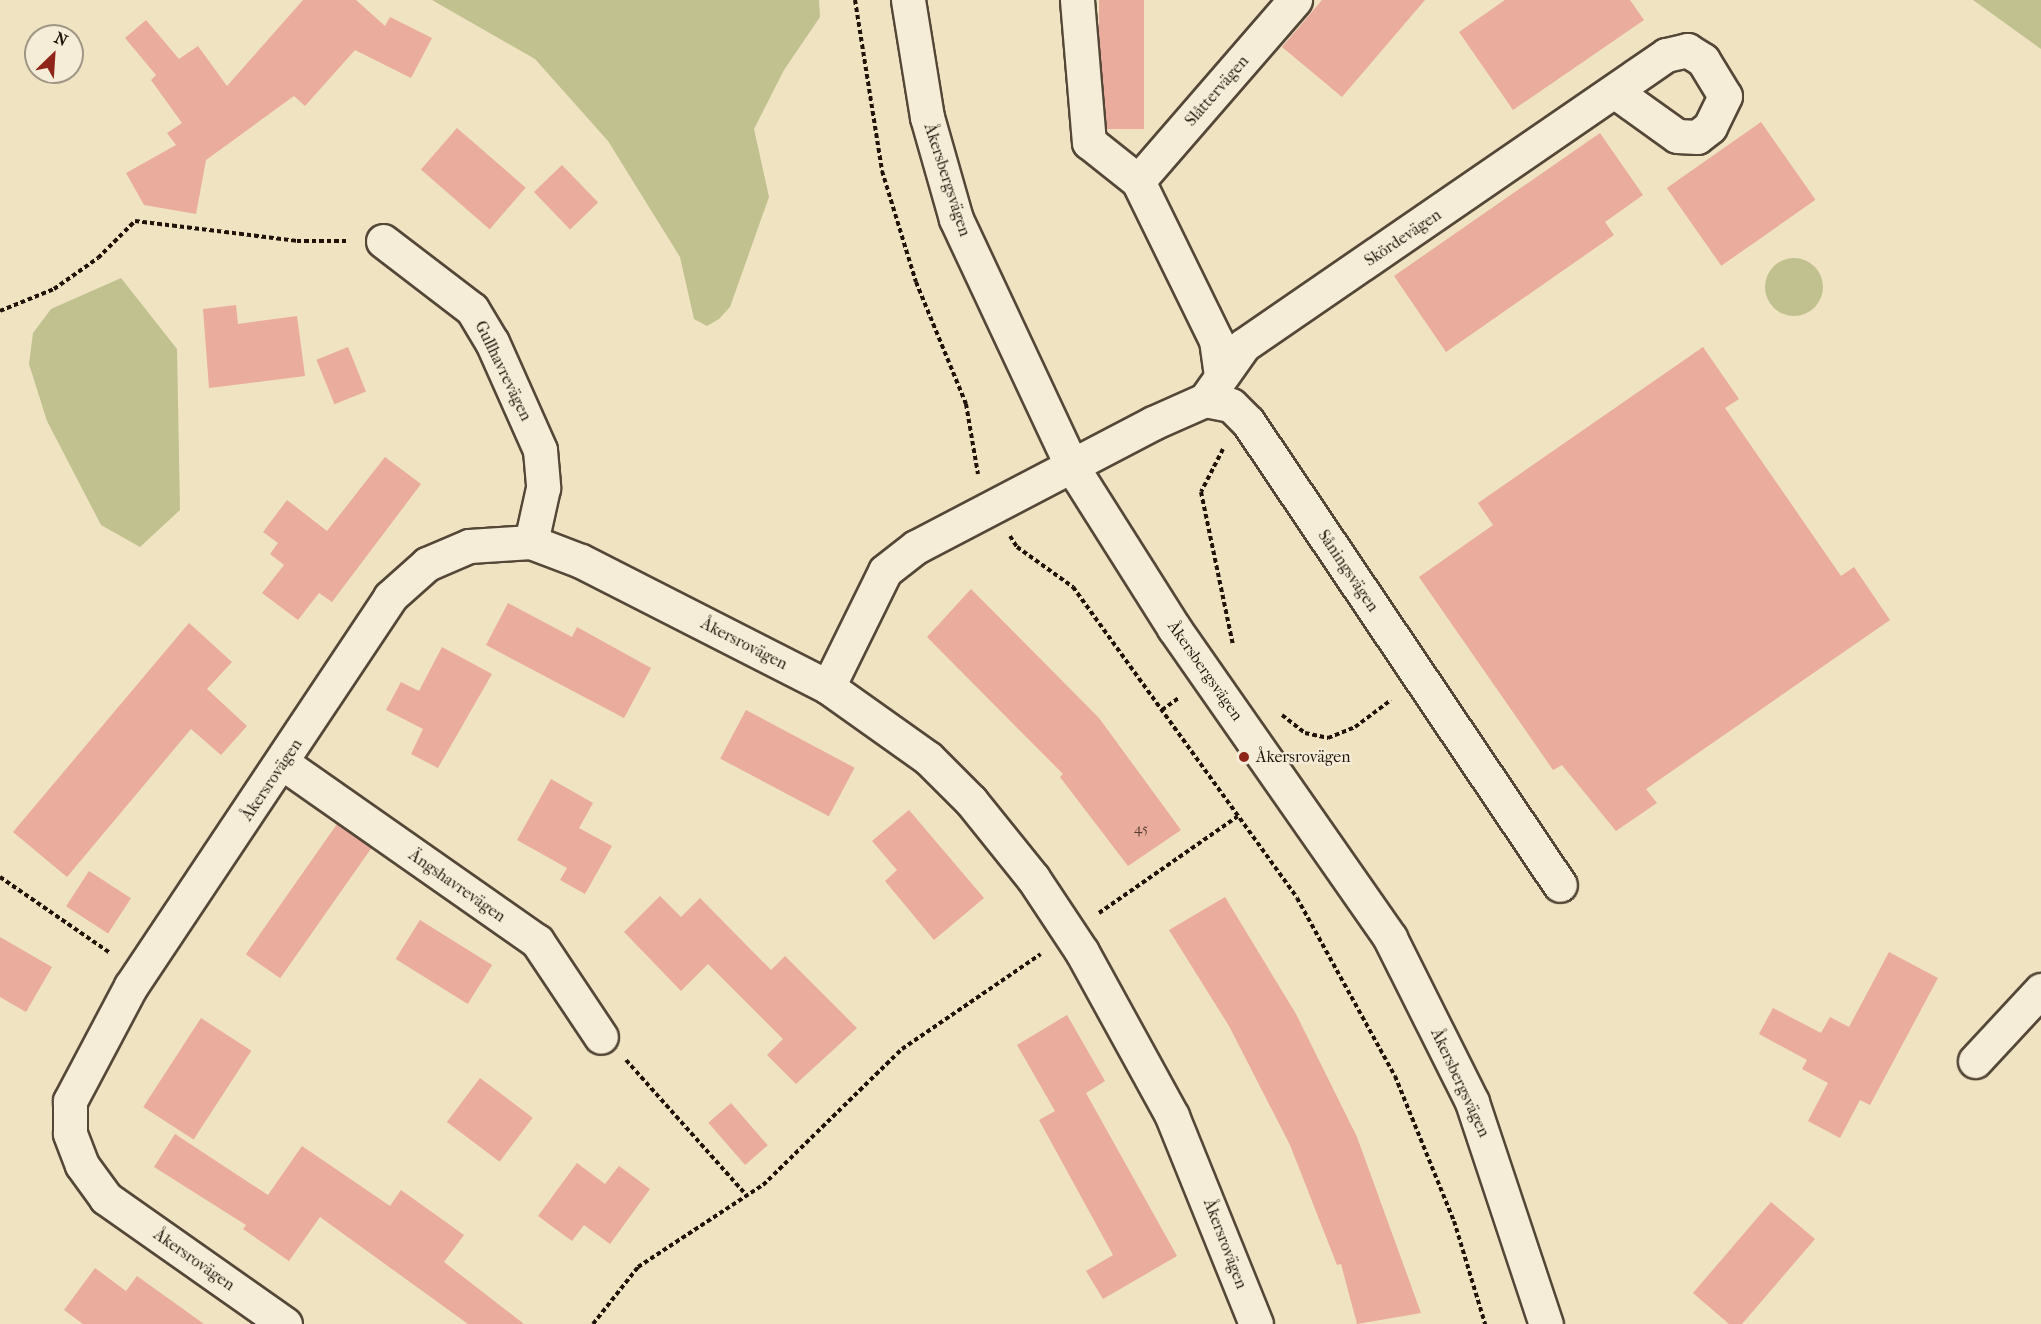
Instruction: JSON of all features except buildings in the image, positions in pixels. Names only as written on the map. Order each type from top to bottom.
[{"type":"street","name":"Åkersbergsvägen","points":[[908,0],[927,117],[956,219],[1071,465],[1174,628],[1390,938],[1472,1102],[1546,1324]]},
{"type":"street","points":[[828,687],[885,571],[993,506],[1213,387],[1216,340],[1138,181],[1089,142],[1077,0]]},
{"type":"street","name":"Slåttervägen","points":[[1138,181],[1295,0]]},
{"type":"street","name":"Skördevägen","points":[[1213,387],[1244,345],[1617,93]]},
{"type":"street","name":"Gullhavrevägen","points":[[383,241],[472,309],[492,342],[540,450],[543,488],[531,542]]},
{"type":"street","name":"Såningsvägen","points":[[1213,387],[1248,422],[1560,885]]},
{"type":"street","name":"Åkersrovägen","points":[[285,1324],[106,1198],[82,1165],[70,1133],[70,1101],[140,973],[284,764],[398,590],[427,564],[469,546],[531,542],[591,566],[828,687],[928,758],[971,801],[1033,878],[1069,934],[1172,1116],[1256,1324]]},
{"type":"street","name":"Ängshavrevägen","points":[[284,764],[537,941],[601,1037]]},
{"type":"street","points":[[1975,1061],[2041,990]]},
{"type":"path","points":[[855,0],[882,171],[916,282],[966,404],[970,446],[993,506],[1017,548],[1073,587],[1297,898],[1395,1077],[1454,1221],[1485,1324]]},
{"type":"path","points":[[0,311],[54,289],[98,258],[135,221],[297,241],[383,241]]},
{"type":"path","points":[[1237,656],[1201,492],[1211,464],[1248,422]]},
{"type":"path","points":[[1275,706],[1305,733],[1328,738],[1355,727],[1420,678]]},
{"type":"path","points":[[593,1324],[638,1267],[747,1196],[902,1048],[1238,816]]},
{"type":"path","points":[[0,877],[140,973]]},
{"type":"path","points":[[601,1037],[647,1080],[747,1196]]},
{"type":"green space","points":[[432,0],[819,0],[820,17],[784,70],[754,129],[769,197],[730,307],[719,319],[707,326],[694,319],[680,257],[608,141],[535,59]]},
{"type":"green space","points":[[1973,0],[2041,0],[2041,49]]},
{"type":"green space","points":[[1788,258],[1800,258],[1815,266],[1823,281],[1823,293],[1815,308],[1800,316],[1788,316],[1773,308],[1765,293],[1765,281],[1773,266]]},
{"type":"green space","points":[[121,278],[177,349],[180,510],[140,547],[101,525],[47,421],[29,364],[33,333],[51,309]]},
{"type":"place","name":"Åkersrovägen","points":[[1244,757]]}]
